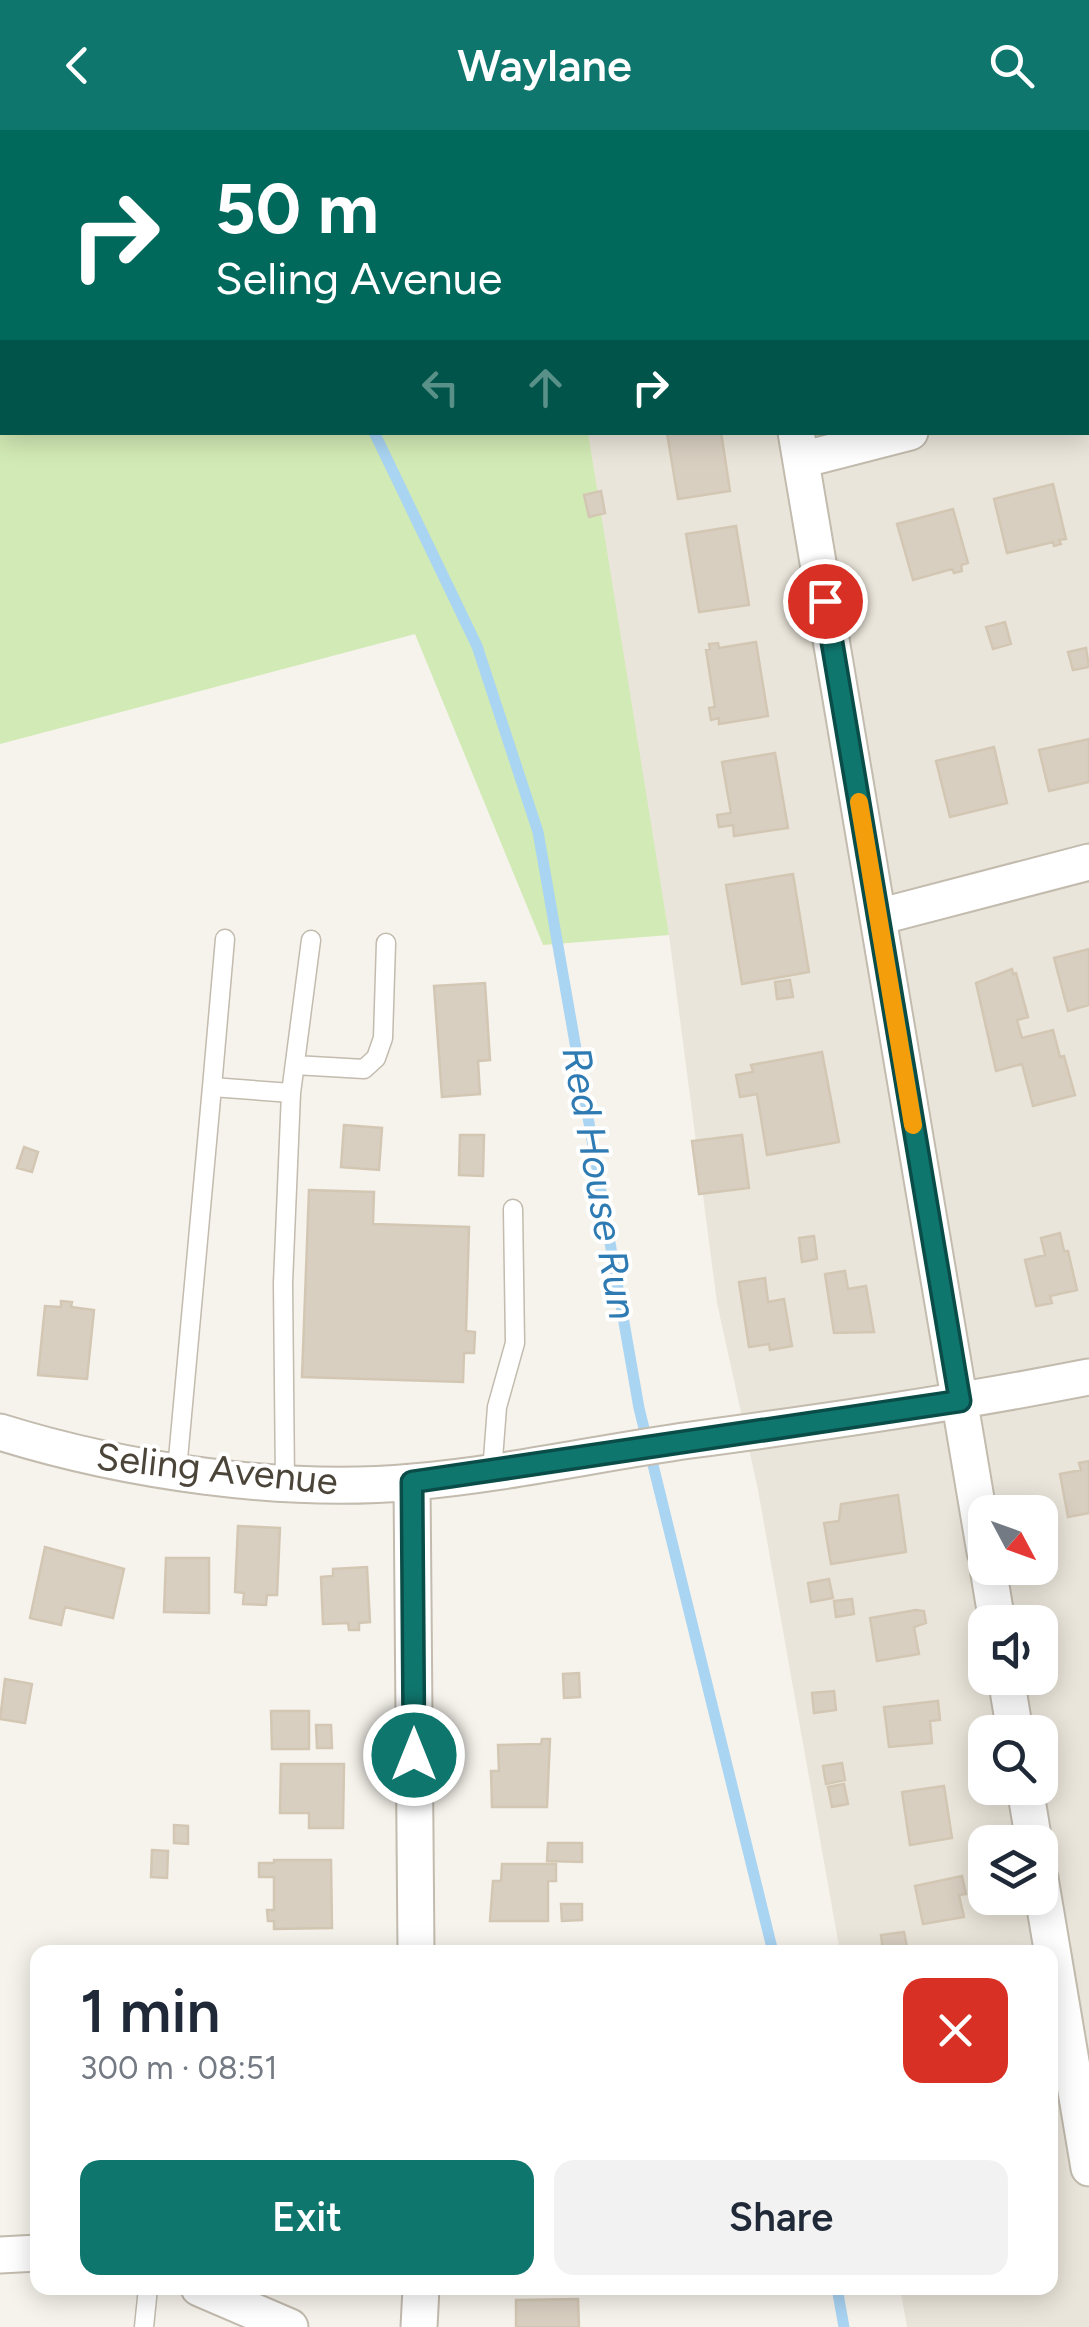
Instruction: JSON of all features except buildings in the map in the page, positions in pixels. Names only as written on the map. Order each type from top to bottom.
[{"type":"street","points":[[886,435],[799,446],[976,1495]]},
{"type":"street","points":[[878,916],[1089,862]]},
{"type":"street","name":"Seling Avenue","points":[[0,1432],[56,1449],[177,1470],[285,1483],[412,1482],[960,1401],[1089,1377]]},
{"type":"street","points":[[412,1482],[416,1945]]},
{"type":"street","points":[[1046,1915],[1051,1945]]},
{"type":"street","points":[[1058,1985],[1089,2168]]},
{"type":"street","points":[[0,2256],[30,2253]]},
{"type":"street","points":[[215,2295],[290,2327]]},
{"type":"street","points":[[419,2327],[421,2295]]},
{"type":"lane","points":[[177,1470],[225,939]]},
{"type":"lane","points":[[285,1483],[283,1284],[291,1093],[311,940]]},
{"type":"lane","points":[[295,1065],[364,1069],[376,1058],[382,1038],[386,943]]},
{"type":"lane","points":[[212,1087],[291,1093]]},
{"type":"lane","points":[[492,1472],[497,1407],[515,1343],[513,1209]]},
{"type":"lane","points":[[144,2327],[147,2295]]},
{"type":"shaded area","points":[[584,435],[1089,435],[1089,2327],[907,2327],[901,2295],[1058,2295],[1058,1945],[839,1945],[758,1490],[717,1303],[669,935]]},
{"type":"green space","points":[[0,435],[588,435],[669,935],[543,945],[415,634],[0,744]]},
{"type":"waterway","name":"Red House Run","points":[[375,435],[477,646],[538,832],[639,1408],[771,1945]]},
{"type":"waterway","name":"Red House Run","points":[[838,2295],[844,2327]]},
{"type":"slow traffic","points":[[859,802],[913,1125]]},
{"type":"route","points":[[414,1755],[412,1482],[960,1401],[825,601]]}]
